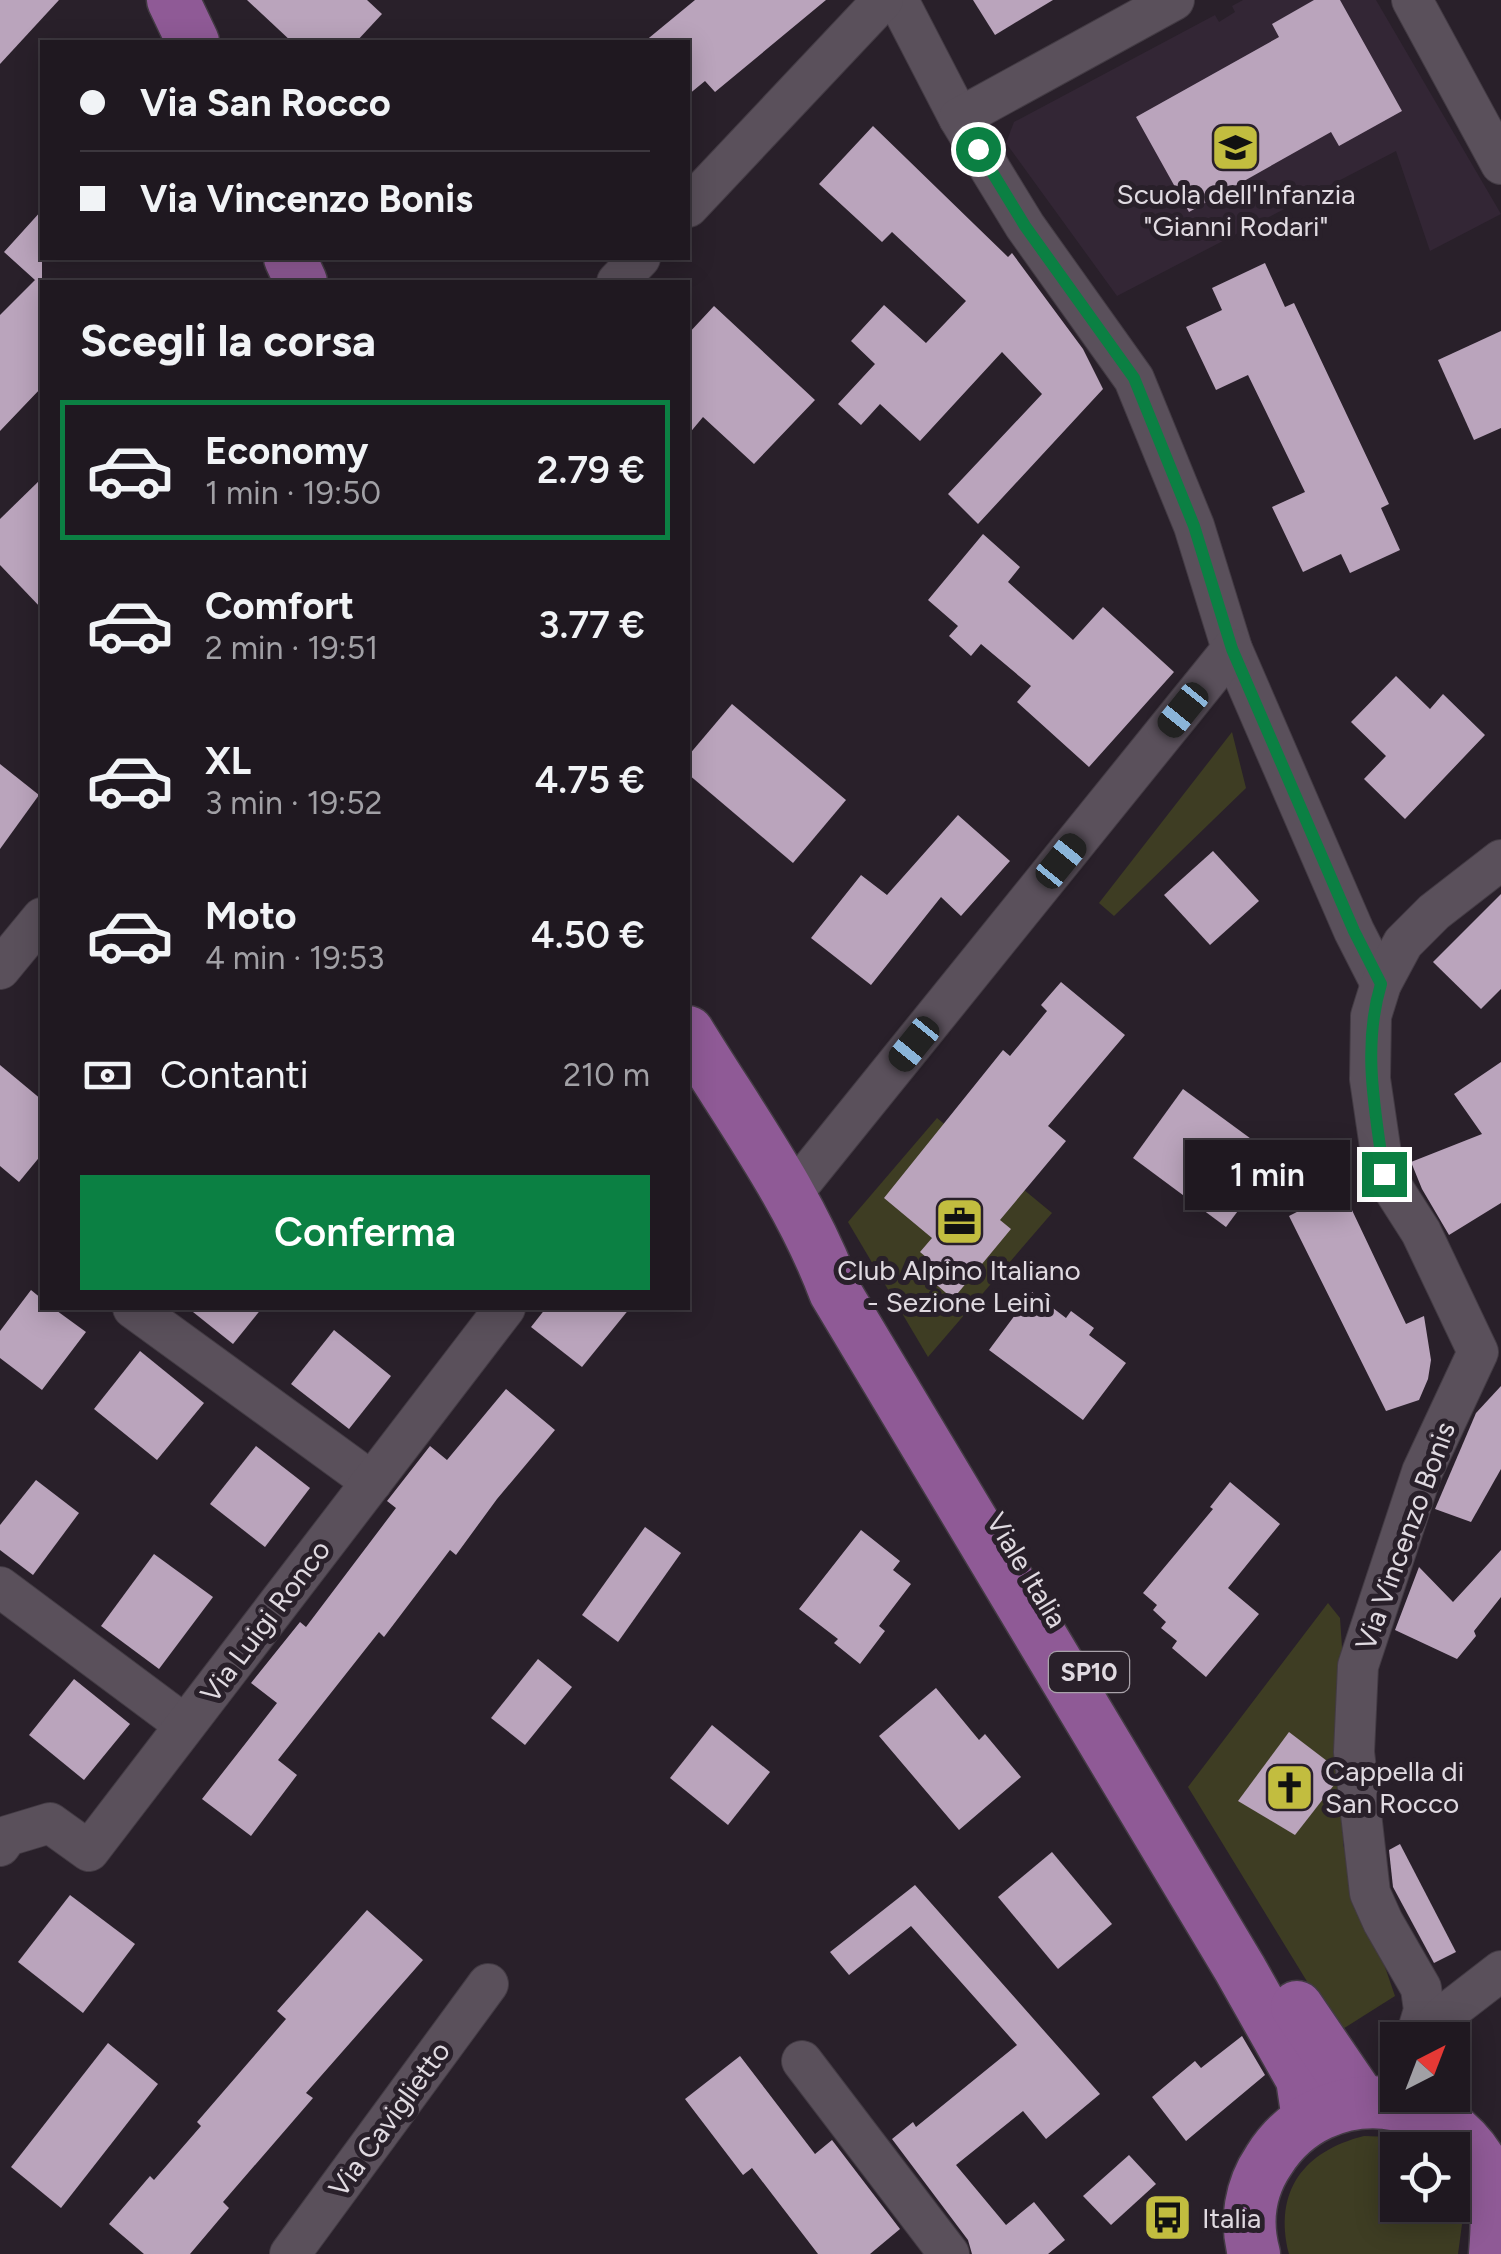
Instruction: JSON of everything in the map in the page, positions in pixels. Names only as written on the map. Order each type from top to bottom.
[{"type":"main road","points":[[173,0],[191,40]]},
{"type":"main road","name":"Viale Italia","points":[[694,1057],[791,1195],[817,1245],[835,1292],[1240,1968],[1302,2079],[1308,2119]]},
{"type":"main road","name":"Viale Italia","points":[[817,1245],[850,1280],[1261,1955],[1380,2091]]},
{"type":"main road","points":[[1244,2248],[1259,2176],[1279,2143],[1308,2119],[1380,2091]]},
{"type":"main road","points":[[1421,2112],[1449,2126],[1466,2142],[1497,2205]]},
{"type":"street","points":[[690,205],[882,0]]},
{"type":"street","points":[[898,0],[959,118],[1025,226],[1134,378],[1194,526],[1232,649],[1354,931],[1381,984]]},
{"type":"street","points":[[959,118],[1174,0]]},
{"type":"street","points":[[1412,0],[1501,164]]},
{"type":"street","points":[[619,280],[638,260]]},
{"type":"street","points":[[791,1195],[1232,649]]},
{"type":"street","name":"Via Vincenzo Bonis","points":[[1421,2022],[1421,1988],[1370,1893],[1354,1752],[1358,1666],[1422,1472],[1489,1364],[1421,1232],[1384,1174],[1370,1079],[1371,1016],[1381,984],[1403,943],[1434,912],[1501,860]]},
{"type":"street","points":[[0,969],[40,920]]},
{"type":"street","points":[[136,1310],[372,1482]]},
{"type":"street","name":"Via Luigi Ronco","points":[[2,1837],[50,1823],[88,1851],[504,1310]]},
{"type":"street","points":[[0,1587],[185,1726]]},
{"type":"street","points":[[1437,2022],[1501,1972]]},
{"type":"street","name":"Via Caviglietto","points":[[290,2254],[488,1984]]},
{"type":"street","points":[[802,2060],[949,2254]]},
{"type":"shaded area","name":"Scuola dell'Infanzia \"Gianni Rodari\"","points":[[1243,0],[1376,0],[1501,214],[1430,251],[1396,151],[1117,296],[1006,143],[1014,122],[1215,15],[1219,22],[1235,12],[1232,6]]},
{"type":"shaded area","points":[[1232,732],[1246,788],[1114,916],[1099,903]]},
{"type":"shaded area","points":[[937,1118],[1052,1213],[928,1357],[848,1222]]},
{"type":"shaded area","points":[[1328,1603],[1340,1618],[1348,1735],[1343,1845],[1395,1996],[1338,2032],[1188,1787]]},
{"type":"shaded area","points":[[1364,2136],[1380,2137],[1380,2222],[1462,2222],[1458,2254],[1289,2254],[1285,2231],[1290,2193],[1310,2163],[1343,2143]]},
{"type":"building","points":[[0,0],[59,0],[0,64]]},
{"type":"building","points":[[247,0],[367,0],[382,14],[358,40],[290,40]]},
{"type":"building","points":[[695,0],[826,0],[715,92],[705,81],[690,93],[690,40],[646,40]]},
{"type":"building","points":[[973,0],[1053,0],[995,35]]},
{"type":"building","points":[[1314,0],[1340,0],[1402,111],[1339,146],[1331,132],[1189,212],[1136,117],[1279,37],[1272,24]]},
{"type":"building","points":[[873,126],[1008,257],[1012,253],[1083,349],[1103,389],[978,524],[948,494],[1042,394],[1002,352],[920,441],[880,404],[861,425],[838,404],[875,364],[851,341],[884,305],[926,343],[966,301],[892,232],[882,242],[819,184]]},
{"type":"building","points":[[40,212],[40,389],[0,431],[0,315],[35,280],[4,252]]},
{"type":"building","points":[[1265,263],[1285,307],[1294,303],[1389,504],[1381,508],[1400,550],[1350,573],[1341,554],[1303,572],[1272,507],[1305,492],[1248,375],[1216,390],[1186,327],[1222,310],[1212,288]]},
{"type":"building","points":[[714,306],[815,400],[754,464],[703,417],[690,433],[690,332]]},
{"type":"building","points":[[1501,331],[1501,428],[1474,440],[1438,360]]},
{"type":"building","points":[[40,480],[40,607],[0,565],[0,519]]},
{"type":"building","points":[[983,534],[1020,567],[1008,582],[1073,640],[1103,607],[1174,672],[1089,767],[1017,702],[1031,686],[981,644],[971,656],[949,636],[958,626],[928,600]]},
{"type":"building","points":[[1396,676],[1430,709],[1443,694],[1485,735],[1405,819],[1364,779],[1386,756],[1351,722]]},
{"type":"building","points":[[732,704],[846,800],[793,863],[690,776],[690,754]]},
{"type":"building","points":[[0,764],[39,795],[0,849]]},
{"type":"building","points":[[958,815],[1010,861],[961,916],[941,897],[871,985],[811,938],[861,875],[887,895]]},
{"type":"building","points":[[1213,851],[1259,901],[1210,945],[1164,895]]},
{"type":"building","points":[[1501,894],[1501,989],[1481,1009],[1433,962]]},
{"type":"building","points":[[1061,982],[1125,1035],[1048,1126],[1066,1141],[1000,1220],[1011,1229],[953,1299],[923,1273],[932,1262],[920,1252],[932,1238],[884,1198],[1003,1050],[1010,1056],[1047,1011],[1041,1005]]},
{"type":"building","points":[[1501,1062],[1501,1203],[1449,1235],[1411,1162],[1482,1134],[1454,1094]]},
{"type":"building","points":[[0,1065],[40,1098],[40,1156],[19,1182],[0,1166]]},
{"type":"building","points":[[1183,1089],[1277,1158],[1226,1227],[1133,1158]]},
{"type":"building","points":[[1342,1189],[1406,1324],[1424,1316],[1431,1360],[1428,1379],[1419,1400],[1386,1411],[1289,1216]]},
{"type":"building","points":[[31,1290],[40,1297],[40,1310],[56,1310],[86,1332],[42,1390],[0,1358],[0,1331]]},
{"type":"building","points":[[1032,1292],[1066,1318],[1071,1311],[1094,1328],[1089,1335],[1126,1363],[1083,1420],[989,1350]]},
{"type":"building","points":[[190,1310],[260,1310],[233,1344]]},
{"type":"building","points":[[544,1310],[628,1310],[582,1367],[531,1327]]},
{"type":"building","points":[[334,1330],[391,1376],[349,1429],[291,1384]]},
{"type":"building","points":[[140,1351],[204,1403],[157,1460],[94,1409]]},
{"type":"building","points":[[1501,1386],[1501,1469],[1471,1522],[1435,1509],[1476,1413]]},
{"type":"building","points":[[506,1389],[555,1430],[456,1555],[450,1550],[384,1637],[379,1632],[278,1760],[297,1775],[251,1836],[202,1799],[277,1703],[251,1683],[300,1622],[306,1627],[396,1508],[387,1501],[430,1446],[447,1460]]},
{"type":"building","points":[[256,1446],[310,1488],[265,1547],[210,1504]]},
{"type":"building","points":[[36,1480],[79,1513],[33,1575],[0,1550],[0,1525]]},
{"type":"building","points":[[1230,1482],[1280,1524],[1228,1588],[1259,1614],[1206,1677],[1172,1648],[1177,1641],[1161,1628],[1166,1622],[1153,1610],[1157,1605],[1143,1593],[1213,1509],[1210,1507]]},
{"type":"building","points":[[645,1527],[681,1553],[618,1642],[582,1615]]},
{"type":"building","points":[[861,1530],[900,1561],[893,1570],[911,1584],[879,1626],[885,1631],[860,1664],[834,1643],[838,1639],[799,1609]]},
{"type":"building","points":[[1501,1550],[1501,1597],[1457,1659],[1395,1630],[1419,1567],[1453,1602]]},
{"type":"building","points":[[154,1554],[213,1597],[159,1669],[101,1626]]},
{"type":"building","points":[[538,1659],[572,1687],[525,1745],[491,1718]]},
{"type":"building","points":[[74,1679],[130,1724],[84,1780],[29,1735]]},
{"type":"building","points":[[936,1688],[979,1740],[985,1734],[1021,1777],[959,1830],[879,1736]]},
{"type":"building","points":[[712,1725],[770,1772],[728,1825],[670,1778]]},
{"type":"building","name":"Cappella di San Rocco","points":[[1289,1732],[1331,1764],[1334,1785],[1295,1835],[1238,1801]]},
{"type":"building","points":[[1400,1844],[1456,1952],[1434,1963],[1393,1887],[1389,1850]]},
{"type":"building","points":[[1052,1852],[1112,1924],[1058,1969],[998,1897]]},
{"type":"building","points":[[915,1885],[1100,2094],[1046,2139],[1023,2111],[956,2165],[1006,2225],[1034,2202],[1065,2240],[1048,2254],[972,2254],[968,2240],[892,2139],[913,2122],[916,2127],[1017,2045],[911,1926],[849,1975],[830,1952]]},
{"type":"building","points":[[70,1895],[135,1944],[83,2013],[18,1962]]},
{"type":"building","points":[[367,1910],[423,1960],[306,2093],[313,2098],[223,2202],[229,2208],[190,2254],[144,2254],[109,2224],[201,2126],[197,2122],[286,2019],[277,2011]]},
{"type":"building","points":[[1242,2036],[1265,2075],[1186,2141],[1152,2097],[1195,2061],[1201,2068]]},
{"type":"building","points":[[108,2043],[158,2084],[61,2208],[11,2167]]},
{"type":"building","points":[[740,2056],[815,2154],[832,2140],[900,2229],[870,2254],[818,2254],[752,2168],[743,2175],[685,2099]]},
{"type":"building","points":[[1129,2155],[1156,2184],[1111,2225],[1083,2196]]},
{"type":"place","name":"Scuola dell'Infanzia \"Gianni Rodari\"","points":[[1236,147]]},
{"type":"place","name":"Club Alpino Italiano - Sezione Leinì","points":[[959,1222]]},
{"type":"place","name":"Cappella di San Rocco","points":[[1290,1787]]},
{"type":"place","name":"Italia","points":[[1167,2218]]},
{"type":"route","points":[[978,149],[1025,226],[1134,378],[1194,526],[1232,649],[1354,931],[1381,984],[1371,1016],[1370,1079],[1384,1174]]}]
